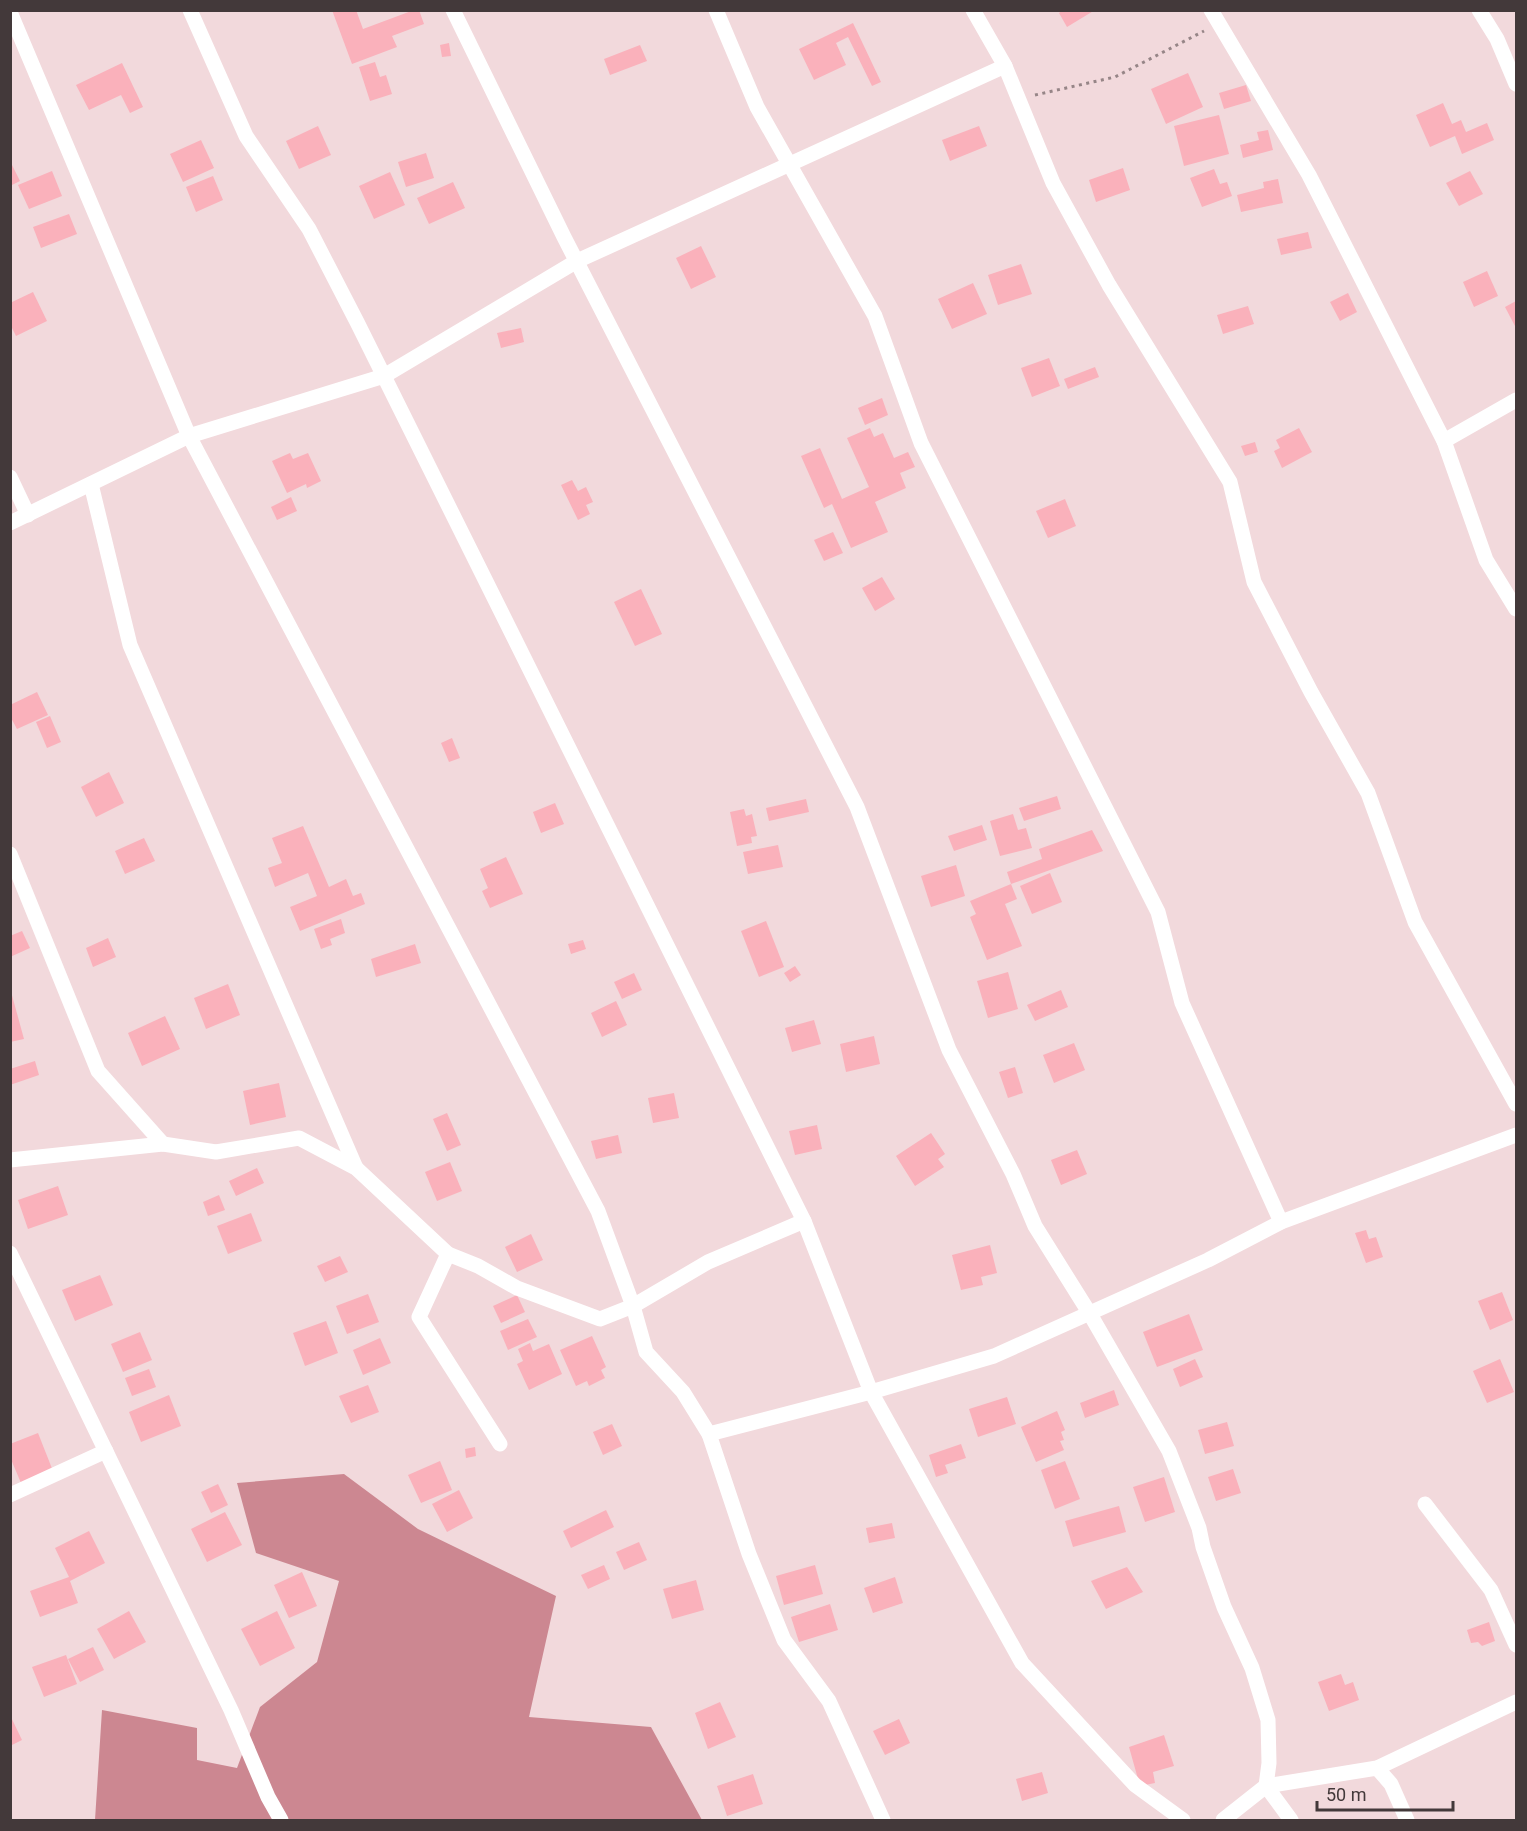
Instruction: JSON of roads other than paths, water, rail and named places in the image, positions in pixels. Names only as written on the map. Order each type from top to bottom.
[{"type":"street","points":[[190,10],[246,136],[309,229],[384,376],[804,1221],[871,1392],[1022,1663],[1135,1785],[1183,1821]]},
{"type":"street","points":[[453,10],[577,261],[857,807],[949,1050],[1013,1174],[1035,1226],[1090,1314],[1169,1451],[1199,1528],[1203,1547],[1224,1607],[1252,1668],[1268,1720],[1269,1763],[1266,1786],[1291,1821]]},
{"type":"street","points":[[716,10],[757,107],[875,316],[921,443],[1158,912],[1182,1003],[1281,1222]]},
{"type":"street","points":[[973,10],[1005,66],[1053,183],[1098,264],[1230,482],[1254,582],[1311,692],[1368,793],[1415,922],[1516,1104]]},
{"type":"street","points":[[1479,10],[1497,39],[1516,84]]},
{"type":"street","points":[[13,13],[189,436],[598,1212],[633,1306],[646,1352],[683,1392],[709,1434],[749,1554],[784,1640],[829,1701],[883,1821]]},
{"type":"street","points":[[1215,17],[1309,175],[1444,441],[1486,560],[1516,609]]},
{"type":"street","points":[[10,523],[189,436],[384,376],[577,261],[1005,66]]},
{"type":"street","points":[[1444,441],[1516,400]]},
{"type":"street","points":[[10,477],[28,515]]},
{"type":"street","points":[[91,484],[130,645],[356,1168]]},
{"type":"street","points":[[10,854],[98,1071],[162,1144]]},
{"type":"street","points":[[709,1434],[871,1392],[994,1356],[1208,1260],[1281,1222],[1516,1135]]},
{"type":"street","points":[[10,1160],[162,1144],[216,1152],[299,1138],[356,1168],[448,1254],[478,1266],[517,1288],[600,1319],[633,1306],[708,1262],[804,1221]]},
{"type":"street","points":[[10,1253],[236,1720],[268,1797],[281,1821]]},
{"type":"street","points":[[448,1254],[419,1317],[500,1444]]},
{"type":"street","points":[[10,1495],[106,1451]]},
{"type":"street","points":[[1425,1504],[1491,1590],[1516,1645]]},
{"type":"street","points":[[1223,1821],[1266,1786],[1377,1768],[1516,1702]]},
{"type":"street","points":[[1377,1768],[1392,1784],[1407,1821]]}]
